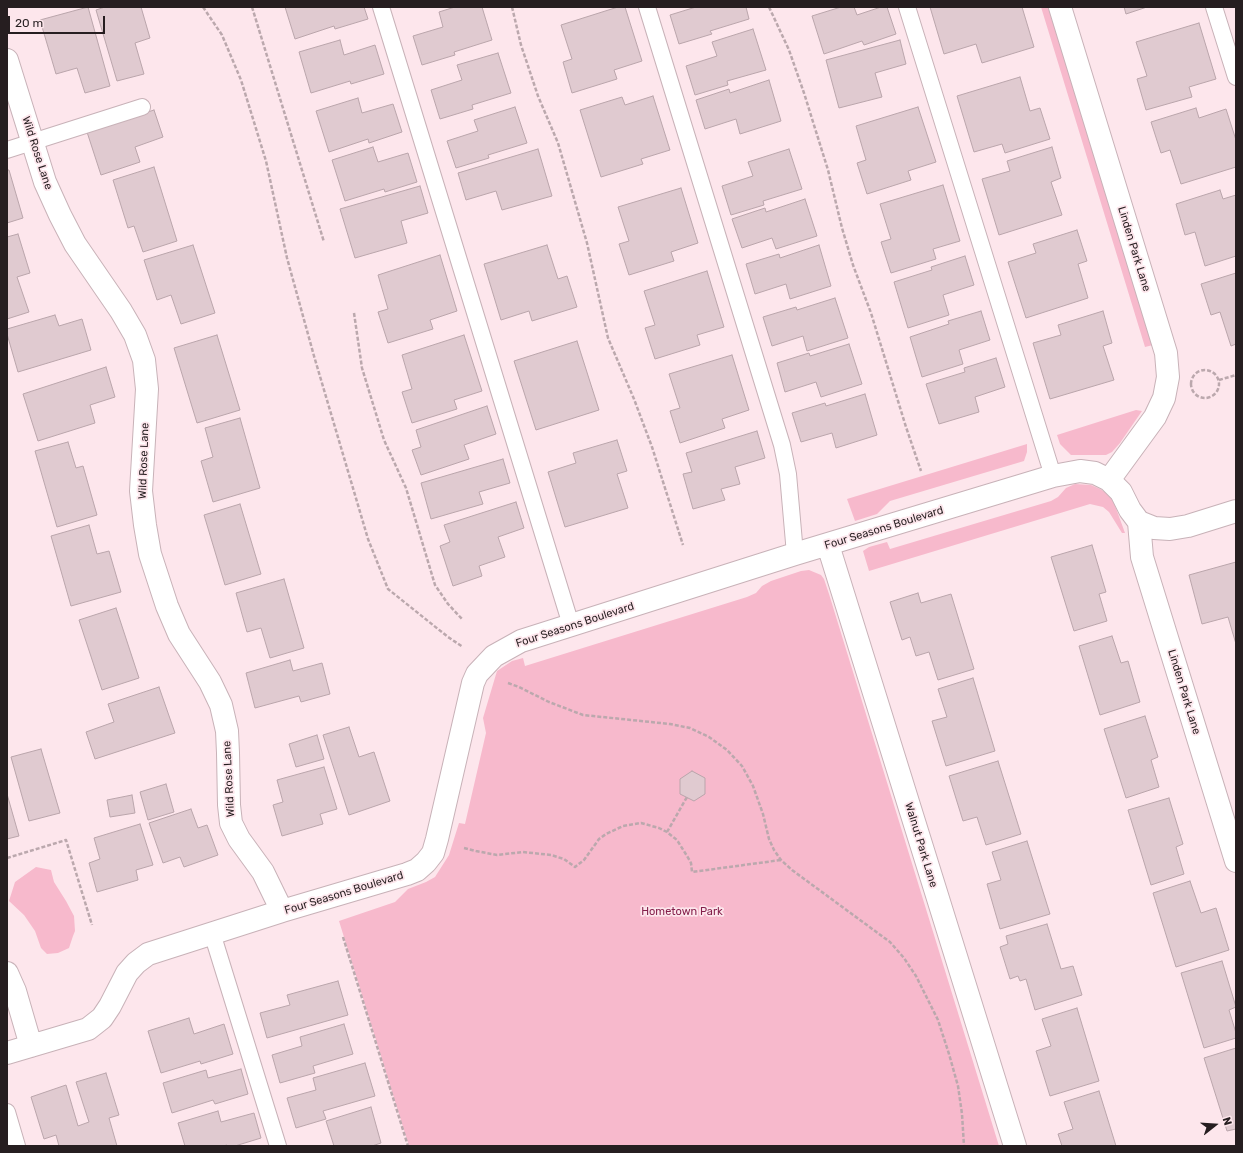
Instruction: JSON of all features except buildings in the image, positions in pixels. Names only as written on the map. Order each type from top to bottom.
[{"type":"street","name":"Linden Park Lane","points":[[1060,7],[1166,354],[1168,377],[1164,398],[1155,417],[1109,480]]},
{"type":"street","name":"Wild Rose Lane","points":[[7,60],[45,182],[74,244],[121,311],[135,335],[144,360],[147,389],[141,491],[150,554],[167,606],[179,634],[210,682],[221,706],[227,731],[229,805],[231,823],[238,839],[263,872],[282,911]]},
{"type":"street","name":"Four Seasons Boulevard","points":[[7,1053],[88,1028],[102,1018],[127,973],[136,963],[148,954],[417,870],[426,862],[437,839],[473,683],[477,674],[494,656],[514,644],[795,554],[1053,476],[1080,471],[1095,473],[1109,480],[1121,492],[1130,510],[1139,522]]},
{"type":"street","points":[[1139,522],[1154,528],[1170,529],[1188,526],[1236,511]]},
{"type":"street","name":"Linden Park Lane","points":[[1139,522],[1142,557],[1236,861]]},
{"type":"street","name":"Walnut Park Lane","points":[[828,545],[1015,1146]]},
{"type":"street","points":[[7,973],[15,991],[31,1046]]},
{"type":"lane","points":[[382,7],[571,625]]},
{"type":"lane","points":[[648,7],[782,445],[788,474],[795,554]]},
{"type":"lane","points":[[907,7],[1053,476]]},
{"type":"lane","points":[[1214,7],[1236,77]]},
{"type":"lane","points":[[7,150],[142,107]]},
{"type":"lane","points":[[212,933],[278,1146]]},
{"type":"lane","points":[[7,1112],[18,1146]]},
{"type":"path","points":[[203,7],[222,35],[241,80],[266,161],[287,258],[314,356],[368,539],[388,589],[448,637],[470,652],[477,674],[516,685],[549,702],[583,715],[670,724],[690,728],[709,736],[727,750],[742,766],[753,786],[763,814],[769,839],[781,860],[792,870],[890,942],[904,958],[928,996],[938,1020],[958,1086],[964,1146]]},
{"type":"path","points":[[252,7],[324,242]]},
{"type":"path","points":[[512,7],[524,53],[538,96],[558,143],[587,243],[608,338],[634,399],[652,447],[683,545]]},
{"type":"path","points":[[770,7],[789,50],[804,94],[828,170],[842,228],[853,265],[871,313],[921,471]]},
{"type":"path","points":[[354,313],[362,368],[384,440],[406,488],[435,585],[448,604],[462,619]]},
{"type":"path","points":[[1202,370],[1211,371],[1219,380],[1218,389],[1212,396],[1204,398],[1196,394],[1191,387],[1192,378],[1195,374],[1202,370]]},
{"type":"path","points":[[1219,380],[1236,375]]},
{"type":"path","points":[[667,832],[688,797]]},
{"type":"path","points":[[437,839],[497,855],[523,852],[551,855],[564,859],[575,867],[584,860],[599,839],[623,826],[641,823],[659,828],[677,840],[691,863],[692,872],[781,860]]},
{"type":"path","points":[[7,858],[66,840],[92,925]]},
{"type":"path","points":[[343,937],[408,1146]]},
{"type":"green space","points":[[1041,7],[1048,7],[1153,345],[1145,347]]},
{"type":"green space","points":[[1136,410],[1142,411],[1120,443],[1112,452],[1106,455],[1071,455],[1060,444],[1057,435]]},
{"type":"green space","points":[[1027,444],[1027,452],[1024,461],[890,501],[877,514],[855,521],[847,499]]},
{"type":"green space","points":[[1075,484],[1091,485],[1108,494],[1113,500],[1125,533],[1122,533],[1109,512],[1103,507],[1090,504],[869,571],[863,551],[869,547],[887,542],[890,549],[1051,501],[1058,497],[1066,488]]},
{"type":"green space","name":"Hometown Park","points":[[809,570],[821,575],[824,579],[829,594],[999,1146],[409,1146],[339,921],[395,902],[408,889],[435,877],[449,855],[459,823],[465,824],[486,733],[483,718],[497,671],[512,661],[523,658],[525,666],[747,597],[756,593],[762,586],[771,581],[801,571]]},
{"type":"green space","points":[[36,867],[51,870],[54,882],[74,916],[75,931],[69,948],[58,953],[47,954],[41,948],[35,931],[24,915],[9,901],[15,882]]}]
